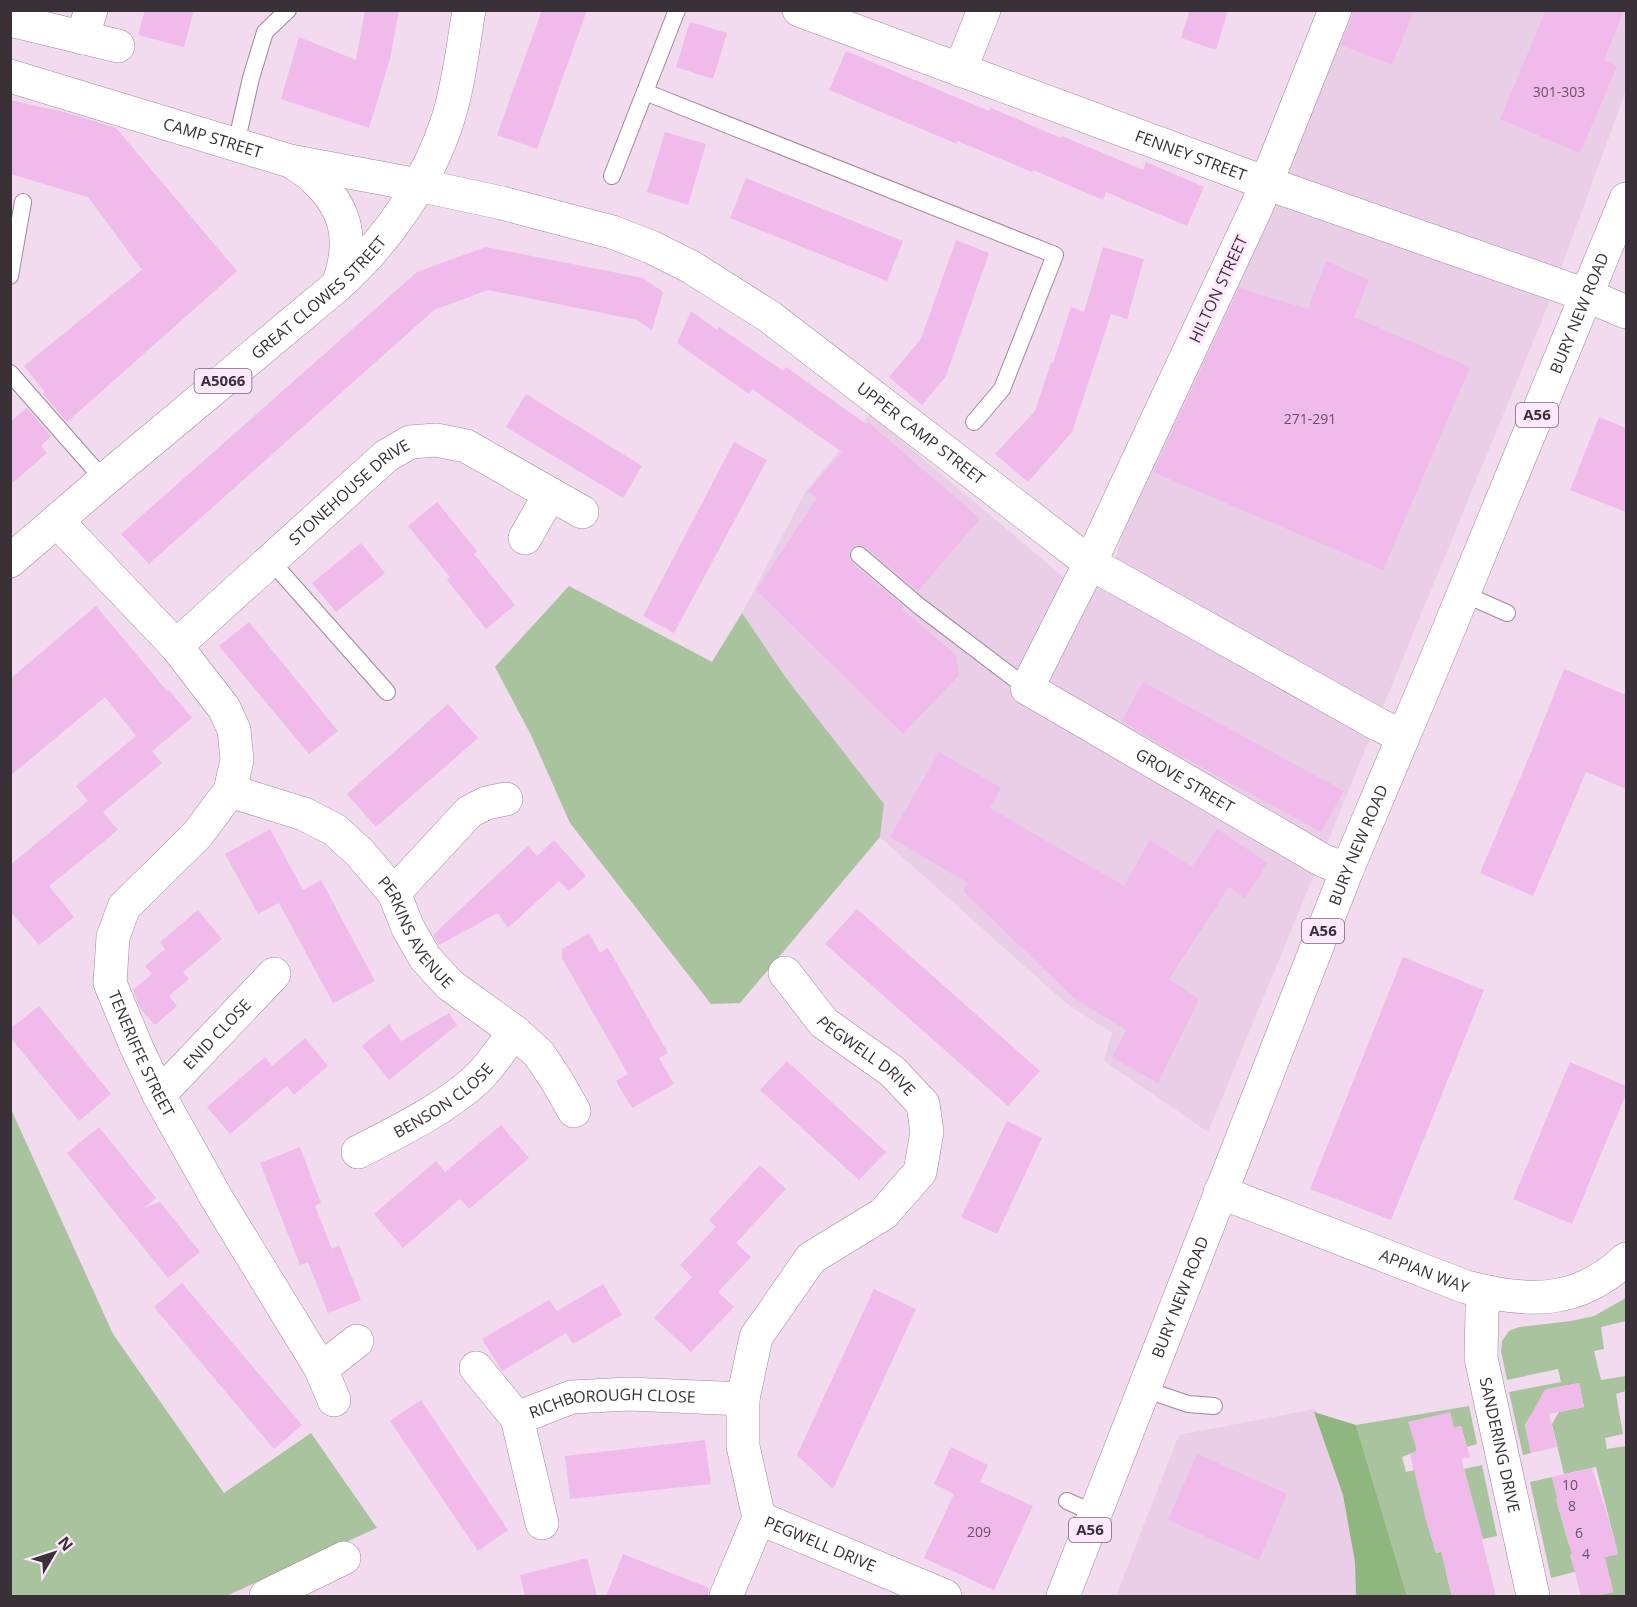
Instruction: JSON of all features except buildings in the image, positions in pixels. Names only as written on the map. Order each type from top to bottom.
[{"type":"main road","name":"GREAT CLOWES STREET","points":[[10,561],[338,285],[380,242],[418,185],[439,143],[457,84],[469,10]]},
{"type":"main road","name":"FENNEY STREET","points":[[799,10],[1266,183],[1586,295]]},
{"type":"main road","points":[[960,70],[984,10]]},
{"type":"main road","name":"HILTON STREET","points":[[1027,688],[1090,563],[1257,206],[1335,10]]},
{"type":"main road","points":[[10,20],[86,24],[118,46]]},
{"type":"main road","name":"CAMP STREET","points":[[10,76],[290,161],[418,185]]},
{"type":"main road","points":[[290,161],[314,177],[329,194],[341,213],[346,230],[347,250],[345,266],[338,285]]},
{"type":"main road","name":"UPPER CAMP STREET","points":[[418,185],[502,203],[612,232],[651,247],[691,267],[770,316],[1090,563],[1379,725],[1403,736]]},
{"type":"main road","name":"BURY NEW ROAD","points":[[1064,1596],[1081,1507],[1144,1389],[1347,870],[1464,594],[1626,199]]},
{"type":"main road","points":[[1586,295],[1626,312]]},
{"type":"main road","name":"STONEHOUSE DRIVE","points":[[176,646],[386,456],[410,442],[436,440],[466,446],[582,512]]},
{"type":"main road","points":[[525,538],[550,494]]},
{"type":"main road","name":"TENERIFFE STREET","points":[[57,521],[176,646],[224,708],[234,730],[237,760],[230,792],[197,835],[124,907],[112,938],[110,983],[159,1095],[217,1199],[321,1369],[334,1400]]},
{"type":"main road","name":"GROVE STREET","points":[[1027,688],[1322,860],[1347,870]]},
{"type":"main road","name":"PERKINS AVENUE","points":[[230,792],[304,814],[335,830],[360,853],[394,893],[408,928],[425,958],[450,985],[515,1032],[539,1054],[574,1111]]},
{"type":"main road","points":[[394,893],[469,812],[486,803],[506,800]]},
{"type":"main road","name":"PEGWELL DRIVE","points":[[785,973],[824,1023],[892,1071],[923,1104],[927,1132],[920,1172],[883,1214],[811,1258],[756,1337],[743,1399],[743,1446],[759,1518],[945,1596]]},
{"type":"main road","name":"ENID CLOSE","points":[[159,1095],[274,974]]},
{"type":"main road","name":"BENSON CLOSE","points":[[358,1152],[410,1126],[477,1078],[515,1032]]},
{"type":"main road","name":"APPIAN WAY","points":[[1220,1192],[1455,1282],[1488,1292],[1544,1297],[1569,1294],[1600,1281],[1626,1259]]},
{"type":"main road","name":"SANDERING DRIVE","points":[[1488,1292],[1482,1310],[1481,1358],[1533,1596]]},
{"type":"main road","points":[[321,1369],[357,1341]]},
{"type":"main road","points":[[476,1368],[516,1418]]},
{"type":"main road","name":"RICHBOROUGH CLOSE","points":[[542,1523],[516,1418],[572,1397],[628,1394],[743,1399]]},
{"type":"main road","points":[[726,1596],[759,1518]]},
{"type":"main road","points":[[266,1596],[344,1558]]},
{"type":"lane","points":[[236,144],[265,32],[288,10]]},
{"type":"lane","points":[[612,176],[677,10]]},
{"type":"lane","points":[[645,92],[1055,255],[1002,389],[974,422]]},
{"type":"lane","points":[[10,276],[23,202]]},
{"type":"lane","points":[[10,374],[104,480]]},
{"type":"lane","points":[[859,555],[919,606],[1027,688]]},
{"type":"lane","points":[[271,561],[387,692]]},
{"type":"lane","points":[[1464,594],[1507,613]]},
{"type":"lane","points":[[1144,1389],[1188,1404],[1214,1406]]},
{"type":"shaded area","points":[[1345,11],[1626,11],[1626,90],[1541,323],[1208,1132],[1104,1061],[1112,1033],[1067,1004],[880,837],[884,804],[786,678],[742,613],[806,491],[870,414],[1062,576],[1106,586],[1144,470]]},
{"type":"shaded area","points":[[1315,1409],[1345,1495],[1357,1561],[1359,1596],[1116,1596],[1179,1435]]},
{"type":"green space","points":[[569,586],[712,662],[742,613],[786,678],[884,804],[880,837],[740,1003],[711,1004],[570,823],[531,735],[495,667]]},
{"type":"green space","points":[[10,1107],[113,1334],[224,1493],[311,1433],[377,1528],[226,1596],[11,1596]]},
{"type":"green space","points":[[1626,1298],[1626,1321],[1601,1327],[1604,1349],[1594,1351],[1601,1380],[1626,1376],[1626,1391],[1616,1394],[1623,1434],[1605,1438],[1607,1449],[1626,1446],[1626,1596],[1600,1596],[1613,1592],[1610,1578],[1593,1567],[1551,1578],[1530,1482],[1552,1477],[1555,1488],[1564,1497],[1556,1499],[1569,1545],[1575,1543],[1577,1552],[1570,1555],[1573,1565],[1618,1554],[1596,1467],[1564,1474],[1552,1424],[1559,1412],[1584,1407],[1579,1383],[1546,1390],[1525,1425],[1531,1453],[1523,1455],[1509,1392],[1561,1382],[1558,1369],[1507,1380],[1501,1351],[1502,1341],[1509,1331],[1519,1327],[1594,1316]]},
{"type":"green space","points":[[1469,1406],[1477,1444],[1467,1447],[1461,1426],[1454,1428],[1450,1413],[1409,1422],[1417,1451],[1402,1457],[1406,1472],[1435,1465],[1425,1516],[1436,1553],[1450,1549],[1446,1573],[1452,1596],[1407,1596],[1356,1425]]},
{"type":"green space","points":[[1314,1412],[1356,1425],[1407,1596],[1356,1596],[1355,1562],[1343,1495]]},
{"type":"green space","points":[[1482,1465],[1497,1536],[1483,1539],[1464,1469]]}]
